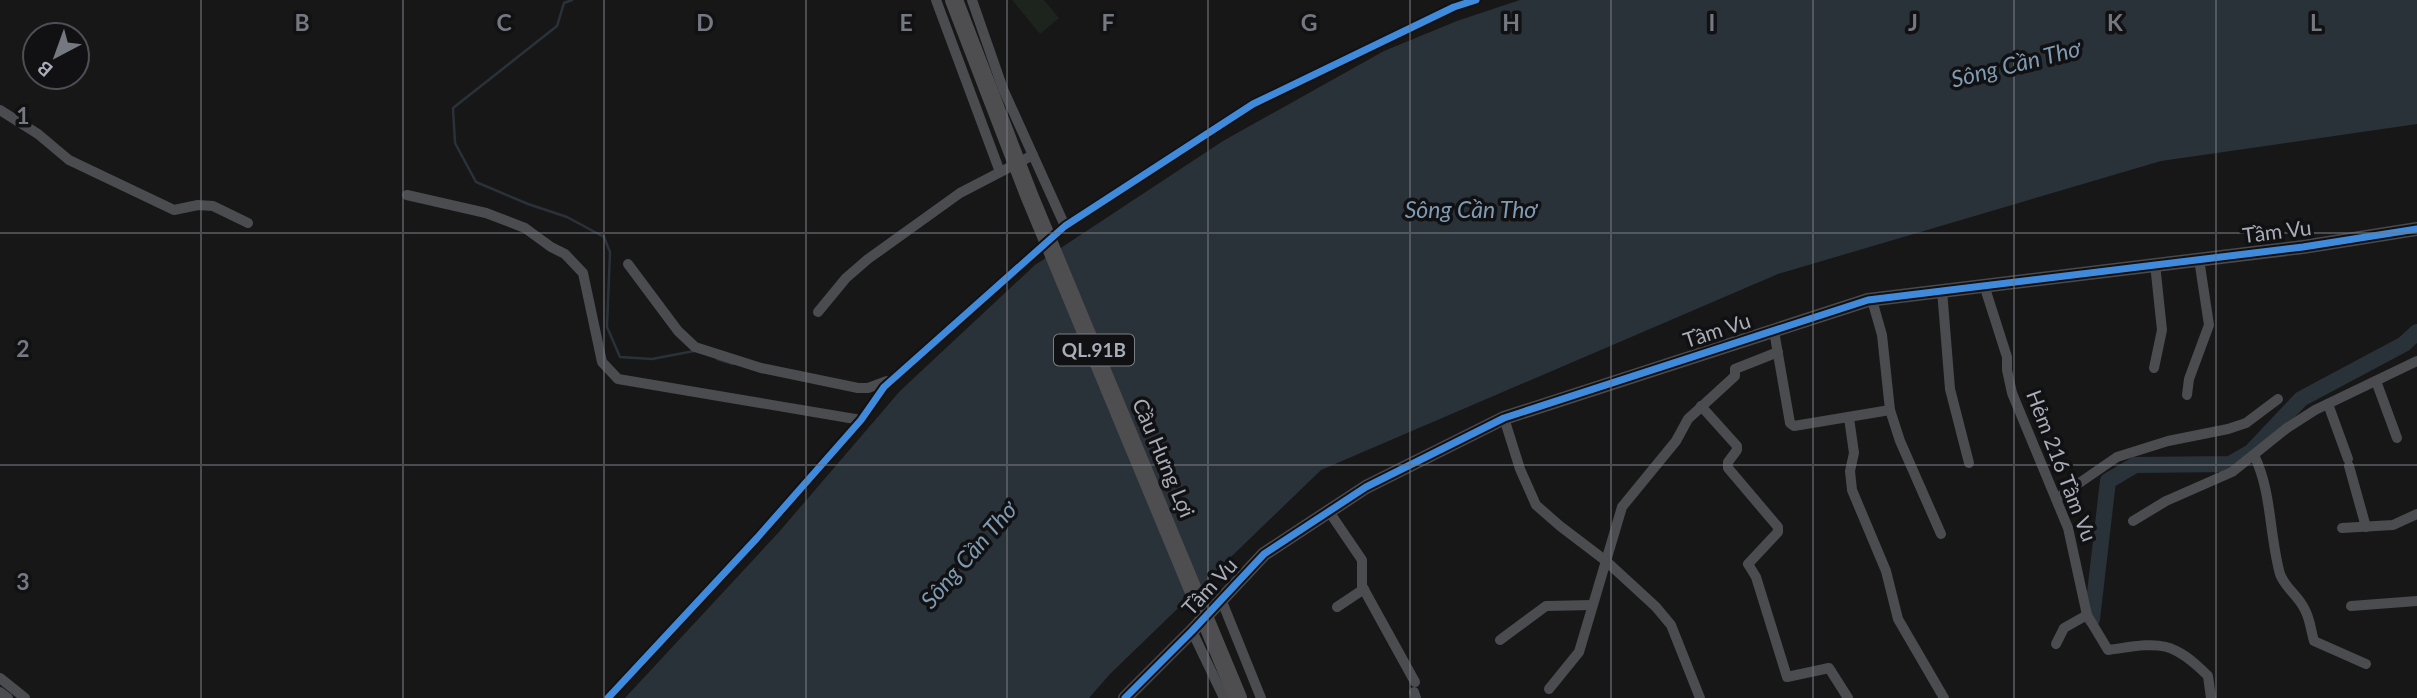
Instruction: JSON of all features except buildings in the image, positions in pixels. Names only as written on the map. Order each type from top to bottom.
[{"type":"highway","name":"Cầu Hưng Lợi","points":[[954,0],[1029,195],[1238,698]]},
{"type":"street","points":[[936,0],[1000,172]]},
{"type":"street","points":[[972,0],[1003,89],[1065,226]]},
{"type":"street","points":[[608,698],[757,538],[863,416],[884,387],[1065,226],[1253,104],[1454,7],[1476,0]]},
{"type":"street","points":[[0,110],[38,134],[68,160],[174,210],[198,205],[213,206],[248,223]]},
{"type":"street","points":[[818,312],[846,278],[868,259],[960,193],[1033,155]]},
{"type":"street","points":[[407,195],[486,213],[525,228],[574,262],[583,274],[602,362],[618,379],[863,416]]},
{"type":"street","name":"Tầm Vu","points":[[1125,698],[1264,554],[1366,487],[1504,418],[1872,299],[2303,247],[2417,229]]},
{"type":"street","points":[[2187,395],[2189,379],[2209,325],[2199,259]]},
{"type":"street","points":[[628,264],[678,331],[695,347],[761,368],[858,388],[867,388],[894,378]]},
{"type":"street","points":[[2154,368],[2162,330],[2155,264]]},
{"type":"street","name":"Hẻm 216 Tầm Vu","points":[[1984,285],[2007,357],[2012,393],[2068,528],[2087,615],[2108,650],[2145,645],[2162,645],[2177,649],[2208,676],[2211,698]]},
{"type":"street","points":[[1942,290],[1950,389],[1969,463]]},
{"type":"street","points":[[1872,299],[1882,335],[1890,410],[1900,441],[1941,534]]},
{"type":"street","points":[[1774,331],[1790,423],[1794,426],[1890,410]]},
{"type":"street","points":[[1549,689],[1579,652],[1622,507],[1676,441],[1688,419],[1735,376],[1735,369],[1778,352]]},
{"type":"street","points":[[2133,521],[2166,501],[2232,472],[2287,428],[2328,404],[2417,362]]},
{"type":"street","points":[[2376,382],[2397,438]]},
{"type":"street","points":[[2056,499],[2118,457],[2168,441],[2246,423],[2278,399]]},
{"type":"street","points":[[2328,404],[2349,463],[2366,527]]},
{"type":"street","points":[[1701,406],[1737,446],[1728,462],[1728,468],[1778,527],[1777,532],[1748,564],[1756,577],[1787,677],[1829,668],[1849,698]]},
{"type":"street","points":[[1504,418],[1520,469],[1536,505],[1606,561],[1656,607],[1671,625],[1700,698]]},
{"type":"street","points":[[1849,418],[1854,453],[1850,471],[1852,490],[1886,571],[1898,619],[1944,698]]},
{"type":"street","points":[[2254,455],[2263,474],[2270,530],[2281,576],[2306,610],[2314,641],[2365,664]]},
{"type":"street","points":[[1330,513],[1362,560],[1364,589],[1415,691]]},
{"type":"street","points":[[2342,528],[2393,525],[2417,514]]},
{"type":"street","points":[[1337,607],[1364,589]]},
{"type":"street","points":[[1221,599],[1261,698]]},
{"type":"street","points":[[2351,606],[2417,601]]},
{"type":"street","points":[[1500,640],[1546,606],[1592,605]]},
{"type":"street","points":[[2056,644],[2064,628],[2087,615]]},
{"type":"street","name":"Tầm Vu","points":[[1192,631],[1224,698]]},
{"type":"street","points":[[0,678],[25,698]]},
{"type":"street","points":[[0,692],[8,698]]},
{"type":"shaded area","points":[[1012,0],[1044,0],[1059,18],[1040,34]]},
{"type":"water","name":"Sông Cần Thơ","points":[[1520,0],[2417,0],[2417,124],[2161,161],[1778,274],[1321,470],[1110,674],[1089,698],[625,698],[779,532],[900,391],[1035,265],[1223,141],[1384,51],[1457,21]]},
{"type":"waterway","points":[[572,0],[564,3],[557,26],[453,108],[455,143],[476,182],[567,217],[604,237],[610,252],[607,327],[620,357],[652,359],[694,351]]},
{"type":"waterway","points":[[2092,619],[2108,481],[2135,465],[2230,464],[2251,452],[2301,399],[2404,344],[2417,332]]},
{"type":"waterway","points":[[717,359],[733,364]]},
{"type":"cycle path","points":[[608,698],[757,538],[861,420],[884,387],[1065,226],[1253,104],[1454,7],[1476,0]]},
{"type":"cycle path","points":[[1125,698],[1264,554],[1366,487],[1504,418],[1868,300],[2303,247],[2417,229]]}]
